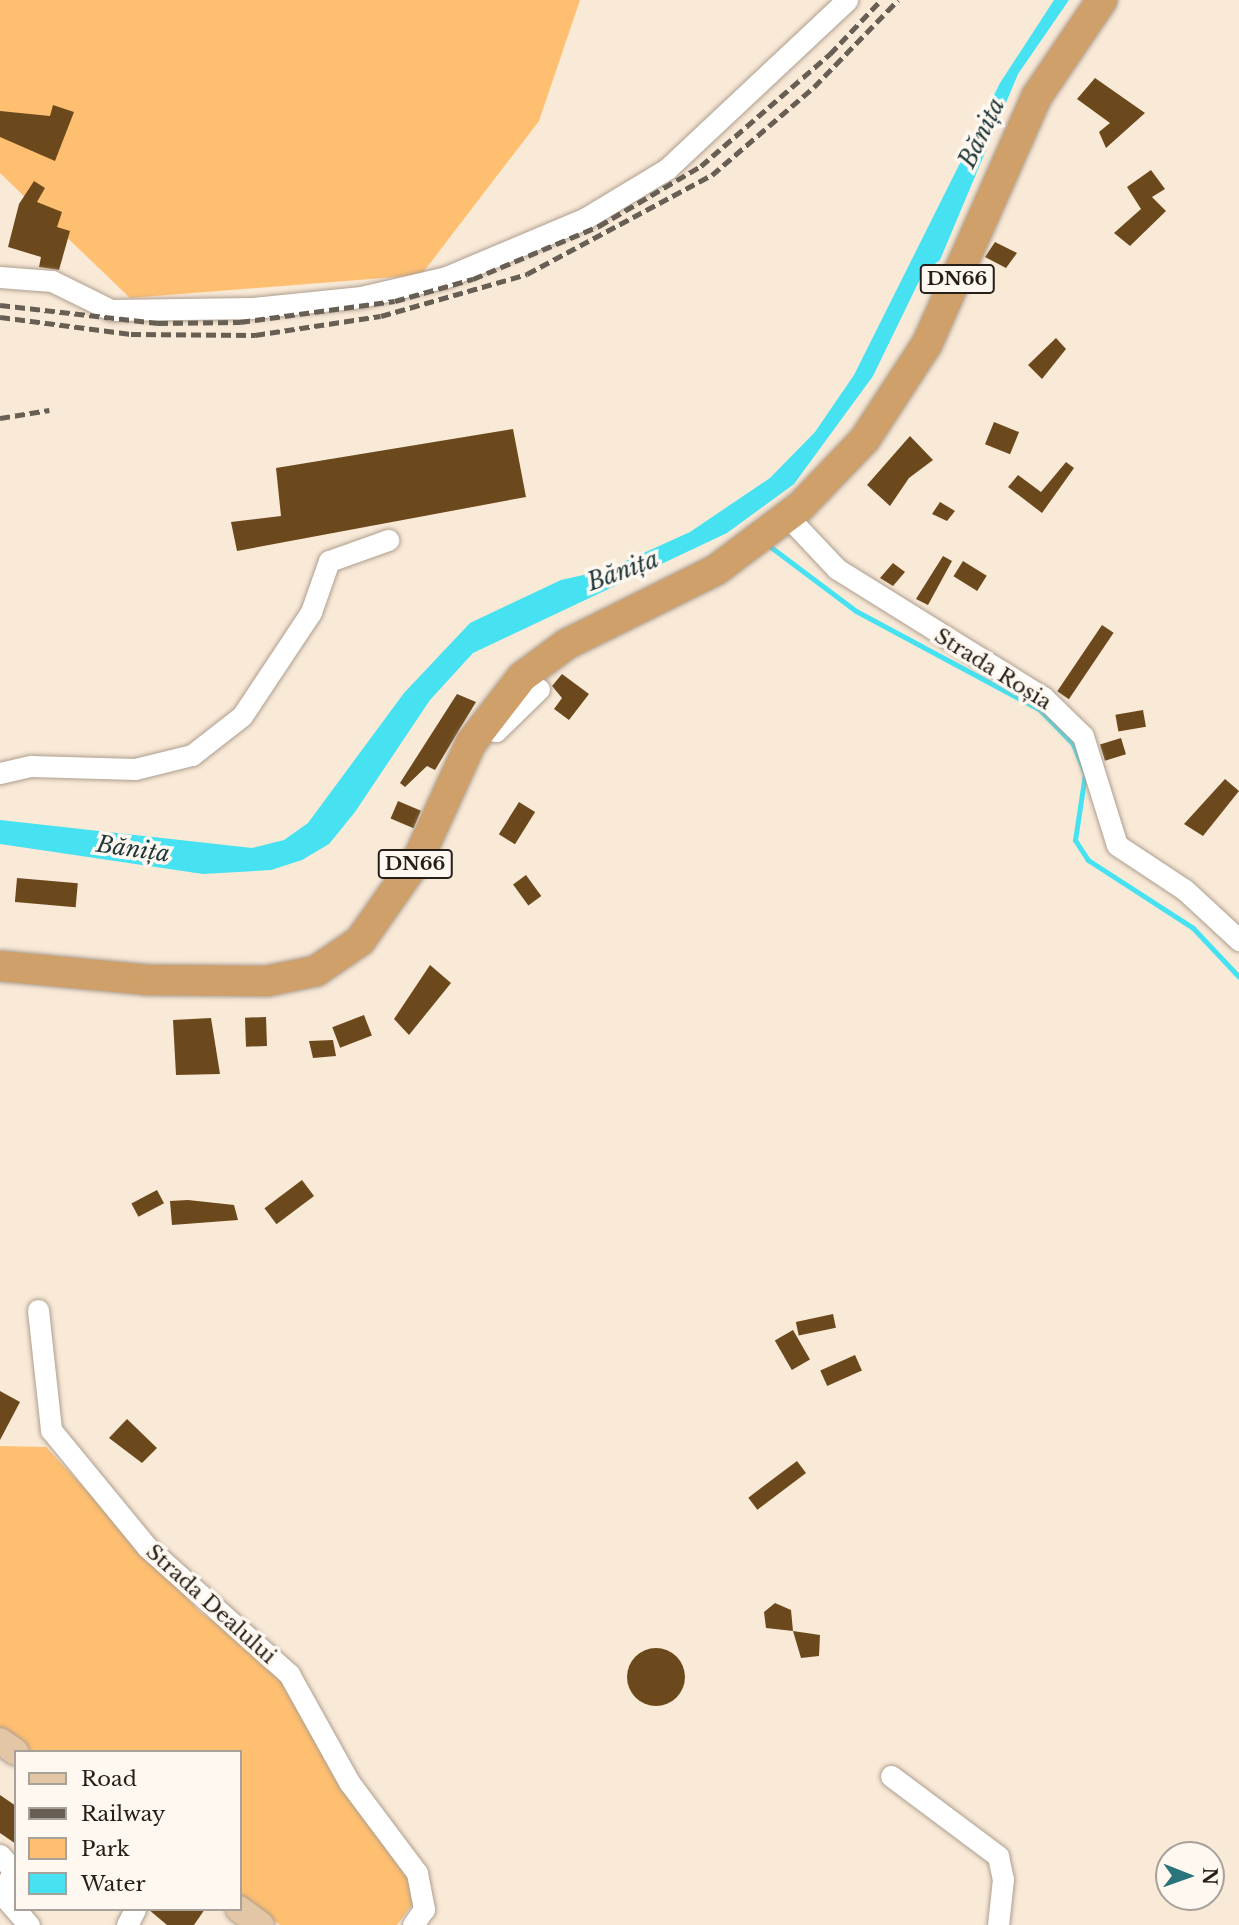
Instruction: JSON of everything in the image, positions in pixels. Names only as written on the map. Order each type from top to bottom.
[{"type":"highway","name":"DN66","points":[[0,966],[184,982],[267,981],[316,971],[360,941],[390,906],[480,729],[522,677],[551,654],[739,554],[780,524],[853,453],[901,391],[938,322],[1037,96],[1102,0]]},
{"type":"street","points":[[0,277],[52,281],[111,310],[267,307],[361,297],[446,277],[584,219],[667,169],[847,0]]},
{"type":"street","name":"Strada Roșia","points":[[780,524],[837,569],[1043,696],[1083,736],[1117,845],[1196,898],[1239,940]]},
{"type":"street","points":[[0,773],[32,766],[135,769],[192,755],[242,716],[311,612],[329,561],[388,540]]},
{"type":"street","points":[[480,729],[496,731],[539,689]]},
{"type":"street","name":"Strada Dealului","points":[[38,1310],[51,1430],[147,1547],[289,1674],[349,1782],[417,1873],[424,1909],[413,1925]]},
{"type":"street","points":[[891,1776],[998,1856],[1003,1879],[999,1925]]},
{"type":"street","points":[[0,1855],[14,1871],[0,1893],[14,1908]]},
{"type":"street","points":[[16,1911],[29,1925]]},
{"type":"green space","points":[[0,0],[580,0],[539,121],[421,275],[130,298],[0,173]]},
{"type":"green space","points":[[0,1446],[46,1447],[200,1612],[272,1661],[353,1800],[419,1895],[397,1925],[280,1925],[242,1898],[242,1750],[27,1750],[0,1731]]},
{"type":"water","name":"Bănița","points":[[1054,0],[1069,0],[1018,74],[940,260],[923,273],[873,376],[794,484],[727,533],[473,653],[430,700],[355,812],[329,844],[302,860],[271,870],[203,874],[0,844],[0,820],[252,848],[284,840],[308,823],[404,693],[470,623],[561,580],[606,570],[690,532],[770,478],[815,432],[854,375],[1000,83]]},
{"type":"building","points":[[1095,78],[1145,113],[1106,148],[1099,132],[1110,123],[1077,99]]},
{"type":"building","points":[[53,105],[74,112],[55,161],[0,137],[0,111],[50,116]]},
{"type":"building","points":[[1151,170],[1165,189],[1152,197],[1166,211],[1130,246],[1114,233],[1141,209],[1127,187]]},
{"type":"building","points":[[34,181],[45,188],[37,202],[62,212],[57,227],[70,231],[59,270],[39,267],[41,257],[8,247],[19,204]]},
{"type":"building","points":[[995,242],[1017,253],[1006,268],[985,257]]},
{"type":"building","points":[[1056,338],[1066,349],[1042,379],[1028,365]]},
{"type":"building","points":[[994,422],[1019,432],[1010,454],[985,444]]},
{"type":"building","points":[[513,429],[526,497],[237,551],[231,522],[281,516],[276,468]]},
{"type":"building","points":[[910,436],[933,460],[909,478],[890,506],[867,485]]},
{"type":"building","points":[[1066,462],[1074,468],[1042,513],[1008,487],[1018,475],[1041,492]]},
{"type":"building","points":[[940,502],[955,511],[947,521],[932,514]]},
{"type":"building","points":[[943,556],[952,561],[928,605],[916,599]]},
{"type":"building","points":[[963,561],[987,576],[977,591],[953,576]]},
{"type":"building","points":[[893,563],[905,572],[893,586],[880,578]]},
{"type":"building","points":[[1102,625],[1114,633],[1069,699],[1057,691]]},
{"type":"building","points":[[562,674],[589,694],[569,720],[554,709],[562,698],[552,686]]},
{"type":"building","points":[[457,694],[476,702],[435,770],[427,766],[405,787],[400,783]]},
{"type":"building","points":[[1143,710],[1146,727],[1118,732],[1115,715]]},
{"type":"building","points":[[1121,738],[1126,754],[1105,761],[1100,744]]},
{"type":"building","points":[[1225,779],[1239,791],[1203,836],[1184,824]]},
{"type":"building","points":[[398,801],[421,811],[414,828],[391,818]]},
{"type":"building","points":[[519,802],[535,812],[515,844],[499,834]]},
{"type":"building","points":[[526,875],[541,896],[528,905],[513,884]]},
{"type":"building","points":[[17,878],[78,883],[76,907],[15,902]]},
{"type":"building","points":[[430,965],[451,983],[409,1035],[394,1019]]},
{"type":"building","points":[[364,1015],[372,1036],[340,1048],[332,1027]]},
{"type":"building","points":[[266,1017],[267,1046],[246,1047],[245,1018]]},
{"type":"building","points":[[211,1018],[220,1074],[176,1075],[173,1020]]},
{"type":"building","points":[[333,1040],[336,1056],[313,1058],[309,1041]]},
{"type":"building","points":[[302,1180],[314,1196],[277,1224],[264,1208]]},
{"type":"building","points":[[157,1190],[164,1203],[138,1217],[131,1204]]},
{"type":"building","points":[[188,1200],[234,1205],[238,1220],[172,1225],[170,1201]]},
{"type":"building","points":[[833,1314],[836,1328],[799,1336],[796,1322]]},
{"type":"building","points":[[793,1330],[810,1359],[792,1370],[775,1340]]},
{"type":"building","points":[[855,1355],[862,1371],[827,1386],[820,1370]]},
{"type":"building","points":[[0,1391],[20,1402],[0,1440]]},
{"type":"building","points":[[127,1419],[157,1448],[142,1463],[109,1438]]},
{"type":"building","points":[[797,1461],[806,1473],[757,1510],[748,1498]]},
{"type":"building","points":[[775,1603],[791,1610],[793,1631],[766,1628],[764,1612]]},
{"type":"building","points":[[793,1631],[820,1635],[819,1656],[801,1658]]},
{"type":"building","points":[[656,1648],[672,1653],[680,1661],[685,1677],[680,1693],[672,1701],[656,1706],[640,1701],[632,1693],[627,1677],[632,1661],[640,1653]]},
{"type":"building","points":[[0,1795],[14,1805],[14,1843],[0,1833]]},
{"type":"building","points":[[150,1911],[204,1911],[194,1925],[167,1925]]},
{"type":"waterway","points":[[768,545],[856,611],[1039,709],[1073,744],[1085,774],[1075,840],[1088,860],[1193,928],[1239,977]]},
{"type":"railway","points":[[0,305],[158,323],[240,322],[395,301],[473,279],[599,226],[701,166],[830,54],[881,0]]},
{"type":"railway","points":[[0,317],[131,334],[255,335],[381,316],[527,274],[712,175],[814,87],[898,0]]},
{"type":"railway","points":[[0,418],[49,410]]}]
